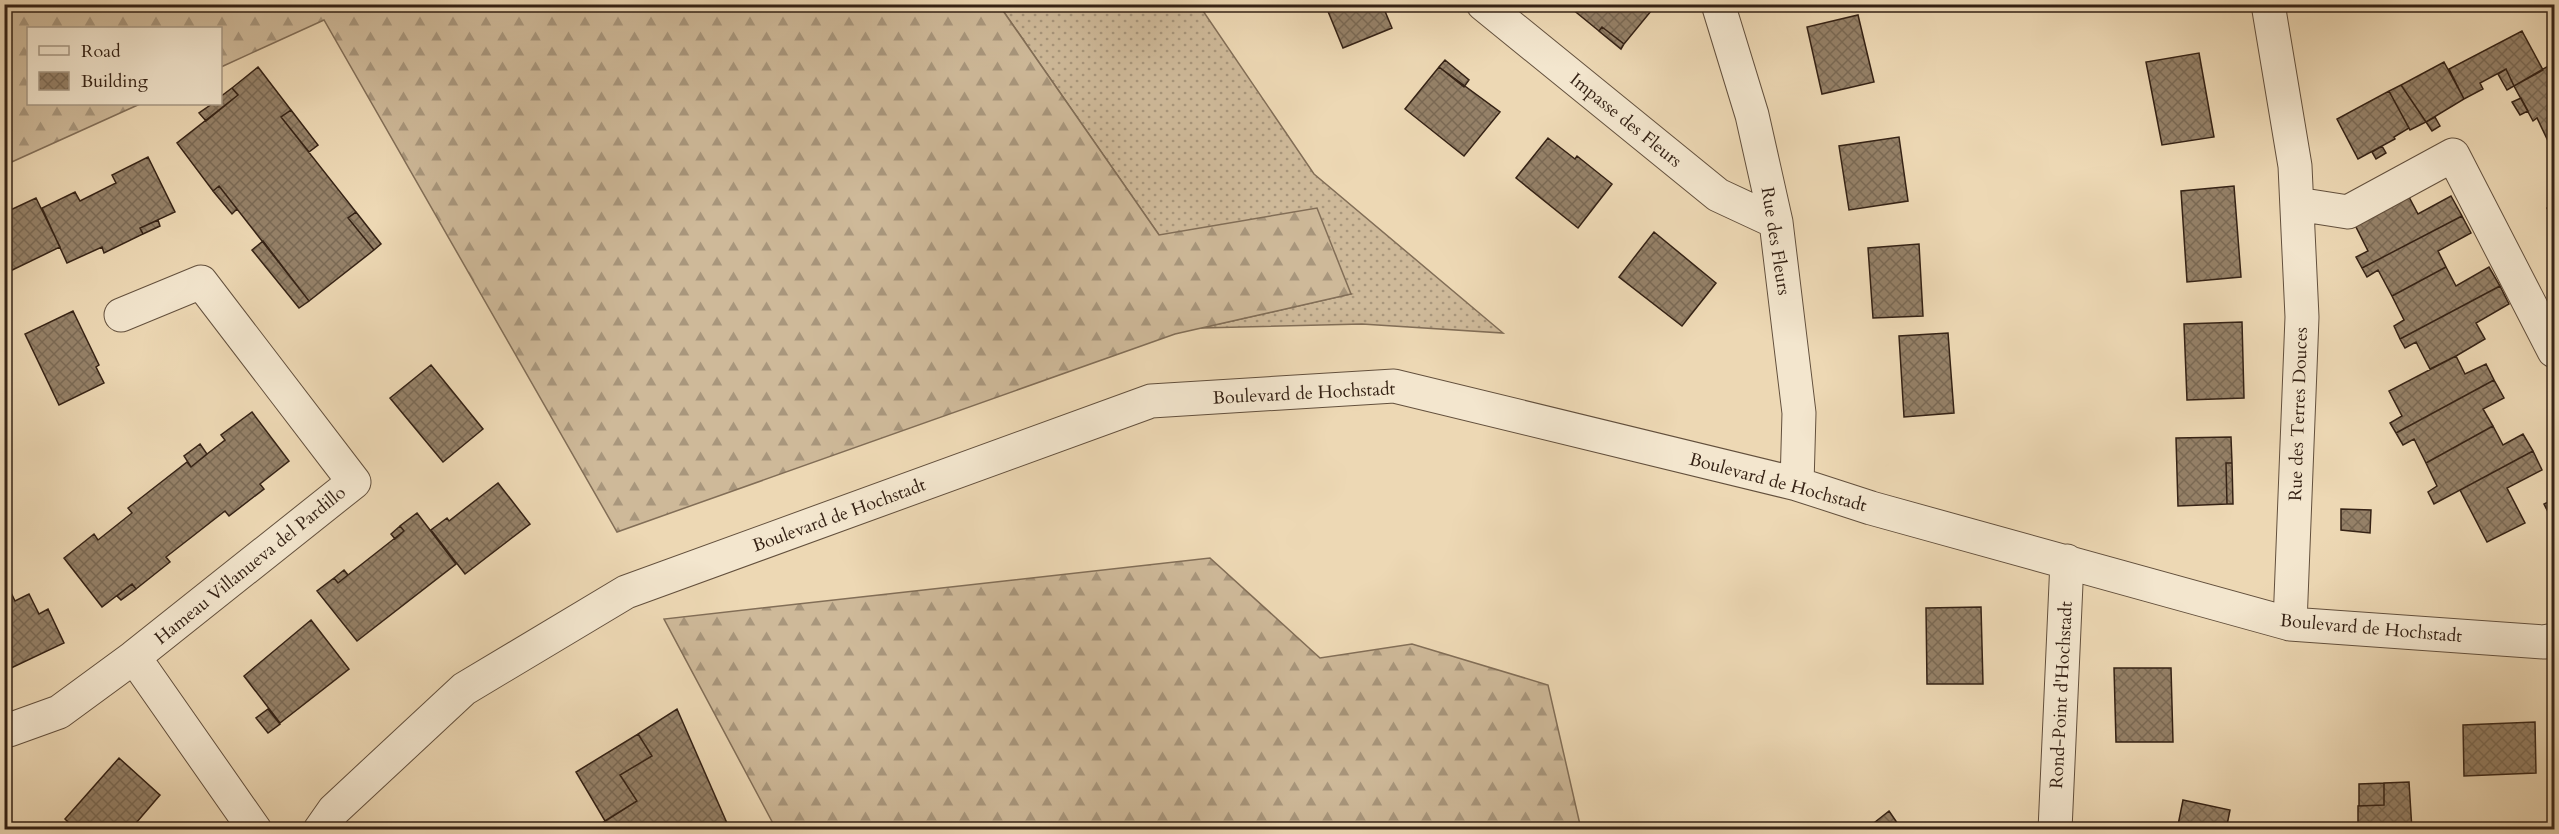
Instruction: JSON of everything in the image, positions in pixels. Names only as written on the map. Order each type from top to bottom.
[{"type":"street","name":"Impasse des Fleurs","points":[[1483,4],[1718,195],[1776,222]]},
{"type":"street","name":"Rue des Fleurs","points":[[1718,4],[1752,115],[1776,222],[1799,413],[1797,484]]},
{"type":"street","name":"Rue des Terres Douces","points":[[2268,4],[2295,166],[2302,317],[2290,624]]},
{"type":"street","points":[[2297,204],[2348,212],[2454,155],[2554,351]]},
{"type":"street","name":"Hameau Villanueva del Pardillo","points":[[4,728],[9,730],[59,712],[134,657],[354,482],[201,282],[121,315]]},
{"type":"street","name":"Boulevard de Hochstadt","points":[[320,830],[334,810],[464,689],[626,592],[1150,401],[1394,386],[1797,484],[1871,508],[2290,624],[2544,642],[2554,640]]},
{"type":"street","name":"Rond-Point d'Hochstadt","points":[[2055,830],[2067,561]]},
{"type":"street","points":[[134,657],[255,830]]},
{"type":"green space","points":[[4,5],[999,5],[1159,235],[1317,208],[1351,294],[1175,334],[617,532],[324,20],[222,67],[222,27],[27,27],[27,105],[138,105],[5,165]]},
{"type":"green space","points":[[999,5],[1199,5],[1314,174],[1503,333],[1362,324],[1201,328],[1351,294],[1159,235]]},
{"type":"green space","points":[[1210,558],[1320,658],[1412,644],[1548,685],[1581,829],[776,829],[664,619]]},
{"type":"building","points":[[1325,4],[1382,4],[1392,28],[1343,48]]},
{"type":"building","points":[[1566,4],[1656,5],[1624,44],[1602,27],[1599,31]]},
{"type":"building","points":[[1858,15],[1874,82],[1822,94],[1807,27]]},
{"type":"building","points":[[1602,27],[1624,44],[1621,49],[1599,31]]},
{"type":"building","points":[[2522,31],[2543,70],[2514,86],[2506,69],[2480,83],[2483,89],[2464,99],[2449,69]]},
{"type":"building","points":[[2199,53],[2214,137],[2162,145],[2146,62]]},
{"type":"building","points":[[1445,60],[1469,80],[1464,87],[1439,67]]},
{"type":"building","points":[[2444,62],[2464,99],[2426,122],[2401,85]]},
{"type":"building","points":[[2550,65],[2554,74],[2554,138],[2548,141],[2537,118],[2533,121],[2514,86]]},
{"type":"building","points":[[258,67],[291,110],[281,117],[356,212],[348,218],[374,250],[309,301],[219,186],[213,191],[177,143],[238,95],[232,88]]},
{"type":"building","points":[[1439,67],[1500,112],[1464,156],[1405,109]]},
{"type":"building","points":[[2506,69],[2514,86],[2507,90],[2498,74]]},
{"type":"building","points":[[2401,85],[2426,122],[2410,130],[2389,91]]},
{"type":"building","points":[[232,88],[238,95],[206,121],[199,113],[211,105],[222,105],[222,96]]},
{"type":"building","points":[[2389,91],[2409,128],[2394,137],[2395,139],[2358,159],[2337,119]]},
{"type":"building","points":[[2521,98],[2528,111],[2520,115],[2512,102]]},
{"type":"building","points":[[291,110],[318,145],[309,152],[281,117]]},
{"type":"building","points":[[2435,117],[2440,126],[2432,131],[2426,122]]},
{"type":"building","points":[[1899,137],[1908,201],[1849,210],[1839,146]]},
{"type":"building","points":[[1548,138],[1575,159],[1577,156],[1612,184],[1578,228],[1516,178]]},
{"type":"building","points":[[2382,146],[2386,153],[2376,159],[2372,152]]},
{"type":"building","points":[[148,157],[175,212],[140,228],[143,234],[104,253],[102,247],[67,263],[42,208],[75,192],[80,201],[116,183],[112,175]]},
{"type":"building","points":[[219,186],[237,209],[232,214],[213,191]]},
{"type":"building","points":[[2234,186],[2241,277],[2187,282],[2181,191]]},
{"type":"building","points":[[2451,196],[2462,216],[2362,268],[2356,257],[2368,251],[2355,225],[2409,197],[2418,214]]},
{"type":"building","points":[[36,198],[60,247],[4,274],[4,213]]},
{"type":"building","points":[[2554,204],[2554,222],[2547,208]]},
{"type":"building","points":[[356,212],[381,244],[374,250],[348,218]]},
{"type":"building","points":[[2462,216],[2471,233],[2438,251],[2446,267],[2392,296],[2378,270],[2367,277],[2362,268]]},
{"type":"building","points":[[158,220],[160,226],[143,234],[140,228]]},
{"type":"building","points":[[1654,232],[1716,283],[1682,326],[1619,277]]},
{"type":"building","points":[[263,241],[309,301],[299,308],[252,250]]},
{"type":"building","points":[[1919,244],[1923,316],[1873,318],[1868,248]]},
{"type":"building","points":[[2446,267],[2456,286],[2489,267],[2500,286],[2400,339],[2394,326],[2404,320],[2392,296]]},
{"type":"building","points":[[2500,286],[2509,304],[2476,323],[2485,339],[2430,369],[2416,342],[2405,348],[2400,339]]},
{"type":"building","points":[[73,311],[99,365],[96,367],[104,383],[59,405],[25,334]]},
{"type":"building","points":[[2242,322],[2244,398],[2187,400],[2184,324]]},
{"type":"building","points":[[1948,333],[1954,413],[1904,417],[1899,336]]},
{"type":"building","points":[[2456,356],[2465,374],[2486,364],[2494,380],[2396,433],[2390,423],[2402,416],[2389,391]]},
{"type":"building","points":[[431,365],[483,429],[443,462],[390,398]]},
{"type":"building","points":[[2494,380],[2504,398],[2483,409],[2493,426],[2426,463],[2414,439],[2403,445],[2396,433]]},
{"type":"building","points":[[252,412],[289,461],[260,484],[264,489],[229,516],[225,511],[166,557],[170,562],[136,589],[132,584],[102,607],[64,558],[94,534],[98,540],[132,513],[128,508],[187,462],[191,467],[225,440],[221,435]]},
{"type":"building","points":[[2493,426],[2503,445],[2523,434],[2533,451],[2434,504],[2428,492],[2437,486],[2426,463]]},
{"type":"building","points":[[2231,437],[2232,463],[2226,463],[2227,504],[2178,506],[2176,438]]},
{"type":"building","points":[[200,444],[207,454],[191,467],[184,456]]},
{"type":"building","points":[[2533,451],[2542,470],[2507,488],[2525,523],[2487,542],[2460,490]]},
{"type":"building","points":[[2226,463],[2232,463],[2233,504],[2227,504]]},
{"type":"building","points":[[498,483],[530,524],[465,574],[431,530],[447,518],[449,521]]},
{"type":"building","points":[[2554,499],[2554,524],[2544,504]]},
{"type":"building","points":[[2341,509],[2371,510],[2370,533],[2341,530]]},
{"type":"building","points":[[417,513],[456,564],[357,641],[317,591],[334,578],[338,583],[404,531],[400,526]]},
{"type":"building","points":[[400,526],[404,531],[395,539],[391,534]]},
{"type":"building","points":[[344,570],[348,575],[338,583],[334,578]]},
{"type":"building","points":[[4,578],[15,601],[29,594],[39,614],[48,609],[64,643],[9,669],[4,660]]},
{"type":"building","points":[[132,584],[136,589],[121,600],[117,596]]},
{"type":"building","points":[[1981,607],[1983,684],[1927,684],[1926,608]]},
{"type":"building","points":[[311,620],[349,669],[280,723],[244,676]]},
{"type":"building","points":[[2114,668],[2171,668],[2173,742],[2116,742]]},
{"type":"building","points":[[268,709],[280,724],[268,733],[256,718]]},
{"type":"building","points":[[677,709],[730,830],[591,830],[637,801],[620,775],[652,756],[638,734]]},
{"type":"building","points":[[2535,722],[2536,773],[2464,776],[2463,725]]},
{"type":"building","points":[[638,734],[652,756],[620,775],[637,801],[605,821],[576,772]]},
{"type":"building","points":[[119,758],[160,795],[130,830],[76,830],[65,819]]},
{"type":"building","points":[[2409,782],[2412,830],[2358,830],[2358,806],[2384,805],[2384,783]]},
{"type":"building","points":[[2384,783],[2384,805],[2359,806],[2359,784]]},
{"type":"building","points":[[2183,800],[2230,810],[2226,830],[2177,830]]},
{"type":"building","points":[[1889,811],[1902,830],[1865,830]]},
{"type":"building","points":[[2358,825],[2358,830],[2332,830],[2332,826]]}]
